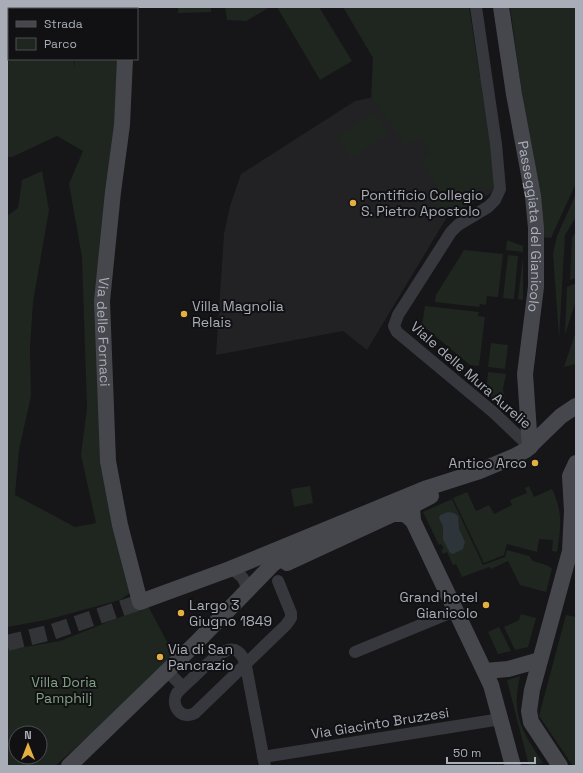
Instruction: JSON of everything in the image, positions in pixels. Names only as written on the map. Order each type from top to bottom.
[{"type":"street","name":"Viale delle Mura Aurelie","points":[[476,7],[496,144],[500,189],[495,200],[488,207],[458,224],[451,232],[398,315],[394,326],[397,332],[493,412],[530,447]]},
{"type":"street","name":"Passeggiata del Gianicolo","points":[[501,7],[514,94],[533,196],[536,228],[536,287],[525,374],[530,447]]},
{"type":"street","name":"Via delle Fornaci","points":[[125,60],[122,125],[113,192],[102,301],[108,462],[120,525],[140,602],[230,569]]},
{"type":"street","points":[[513,766],[501,718],[486,671],[413,521],[411,510],[414,504],[477,472],[518,455],[530,447],[561,416],[576,406]]},
{"type":"street","points":[[560,766],[536,732],[530,717],[532,690],[568,558],[572,511],[570,476],[576,463]]},
{"type":"street","points":[[230,569],[427,488],[477,472]]},
{"type":"street","points":[[264,761],[246,666],[242,656],[237,651],[226,650],[183,687],[175,696],[176,707],[183,715],[192,715],[246,666],[286,625],[291,618],[291,613],[275,574],[277,561],[294,551],[359,522],[378,509]]},
{"type":"street","points":[[69,766],[246,594],[275,574],[284,564],[393,514],[405,514],[413,521]]},
{"type":"street","points":[[230,569],[275,574]]},
{"type":"street","points":[[230,569],[238,573],[243,578],[246,587],[246,594]]},
{"type":"street","points":[[355,652],[456,610]]},
{"type":"street","points":[[486,671],[508,669],[540,660]]},
{"type":"street","points":[[167,671],[183,687]]},
{"type":"street","name":"Via Giacinto Bruzzesi","points":[[264,761],[501,718]]},
{"type":"shaded area","points":[[481,76],[483,88],[478,92],[479,97],[484,100],[494,162],[494,189],[488,195],[447,217],[367,350],[343,331],[216,355],[224,234],[230,206],[241,174],[355,101]]},
{"type":"shaded area","points":[[448,512],[454,513],[458,516],[459,529],[465,542],[463,549],[453,554],[450,553],[443,539],[443,526],[439,518],[440,515]]},
{"type":"green space","points":[[7,7],[67,7],[8,8],[8,60],[73,60],[75,68],[74,60],[120,60],[102,438],[130,593],[120,600],[46,620],[7,627],[7,216],[18,208],[22,180],[42,171],[49,210],[33,302],[30,348],[31,396],[19,450],[15,495],[75,527],[96,523],[81,455],[87,408],[82,257],[69,184],[83,151],[57,136],[12,157],[7,157]]},
{"type":"green space","points":[[68,7],[117,7],[117,8]]},
{"type":"green space","points":[[178,7],[211,7],[211,12],[178,13]]},
{"type":"green space","points":[[225,7],[270,7],[246,21],[227,20]]},
{"type":"green space","points":[[277,7],[319,7],[352,61],[320,80]]},
{"type":"green space","points":[[343,7],[469,7],[491,148],[494,188],[490,190],[481,187],[471,191],[467,196],[469,203],[445,216],[442,220],[438,216],[439,210],[432,201],[442,195],[421,159],[430,153],[420,138],[406,145],[371,98],[373,58]]},
{"type":"green space","points":[[510,7],[576,7],[576,183],[551,238],[542,237]]},
{"type":"green space","points":[[374,112],[389,134],[351,158],[337,136]]},
{"type":"green space","points":[[576,194],[576,217],[565,235],[559,338],[553,254],[557,236]]},
{"type":"green space","points":[[576,232],[576,278],[570,280],[572,237]]},
{"type":"green space","points":[[507,240],[523,246],[523,252],[506,250]]},
{"type":"green space","points":[[464,250],[503,254],[498,297],[487,296],[486,305],[480,304],[479,307],[435,302],[436,295]]},
{"type":"green space","points":[[508,255],[518,256],[514,299],[503,298]]},
{"type":"green space","points":[[523,257],[523,300],[518,299]]},
{"type":"green space","points":[[576,283],[576,300],[565,335],[567,287]]},
{"type":"green space","points":[[425,306],[479,312],[478,316],[485,317],[479,366],[470,365],[422,325]]},
{"type":"green space","points":[[576,331],[576,364],[564,367]]},
{"type":"green space","points":[[491,343],[508,345],[505,369],[488,367]]},
{"type":"green space","points":[[488,372],[506,374],[503,389],[505,401],[497,403],[486,393]]},
{"type":"green space","points":[[310,486],[313,503],[294,507],[291,489]]},
{"type":"green space","points":[[529,486],[534,497],[552,489],[556,497],[560,520],[557,552],[552,551],[553,540],[539,539],[537,552],[507,544],[504,555],[484,563],[453,498],[467,492],[476,511],[489,505],[494,514],[512,505],[510,500],[527,493],[525,488]]},
{"type":"green space","points":[[452,499],[483,565],[505,557],[507,550],[529,556],[533,561],[549,566],[552,569],[546,592],[520,585],[508,561],[491,569],[489,567],[462,577],[456,564],[453,565],[447,552],[443,554],[441,550],[444,548],[441,544],[439,545],[423,512]]},
{"type":"green space","name":"Villa Doria Pamphilj","points":[[148,606],[166,640],[178,652],[130,700],[55,766],[7,766],[7,650],[60,641]]},
{"type":"green space","points":[[521,614],[536,618],[528,647],[515,650],[504,627],[519,620]]},
{"type":"green space","points":[[566,615],[576,617],[576,766],[573,766],[539,716]]},
{"type":"green space","points":[[499,627],[511,651],[498,654],[488,632]]},
{"type":"green space","points":[[520,676],[517,702],[520,722],[529,741],[543,763],[530,766],[507,680]]},
{"type":"tunnel","points":[[7,643],[52,632],[140,602]]},
{"type":"place","name":"Pontificio Collegio S. Pietro Apostolo","points":[[353,203]]},
{"type":"place","name":"Villa Magnolia Relais","points":[[184,314]]},
{"type":"place","name":"Antico Arco","points":[[535,463]]},
{"type":"place","name":"Grand hotel Gianicolo","points":[[486,605]]},
{"type":"place","name":"Largo 3 Giugno 1849","points":[[181,613]]},
{"type":"place","name":"Via di San Pancrazio","points":[[160,657]]}]
